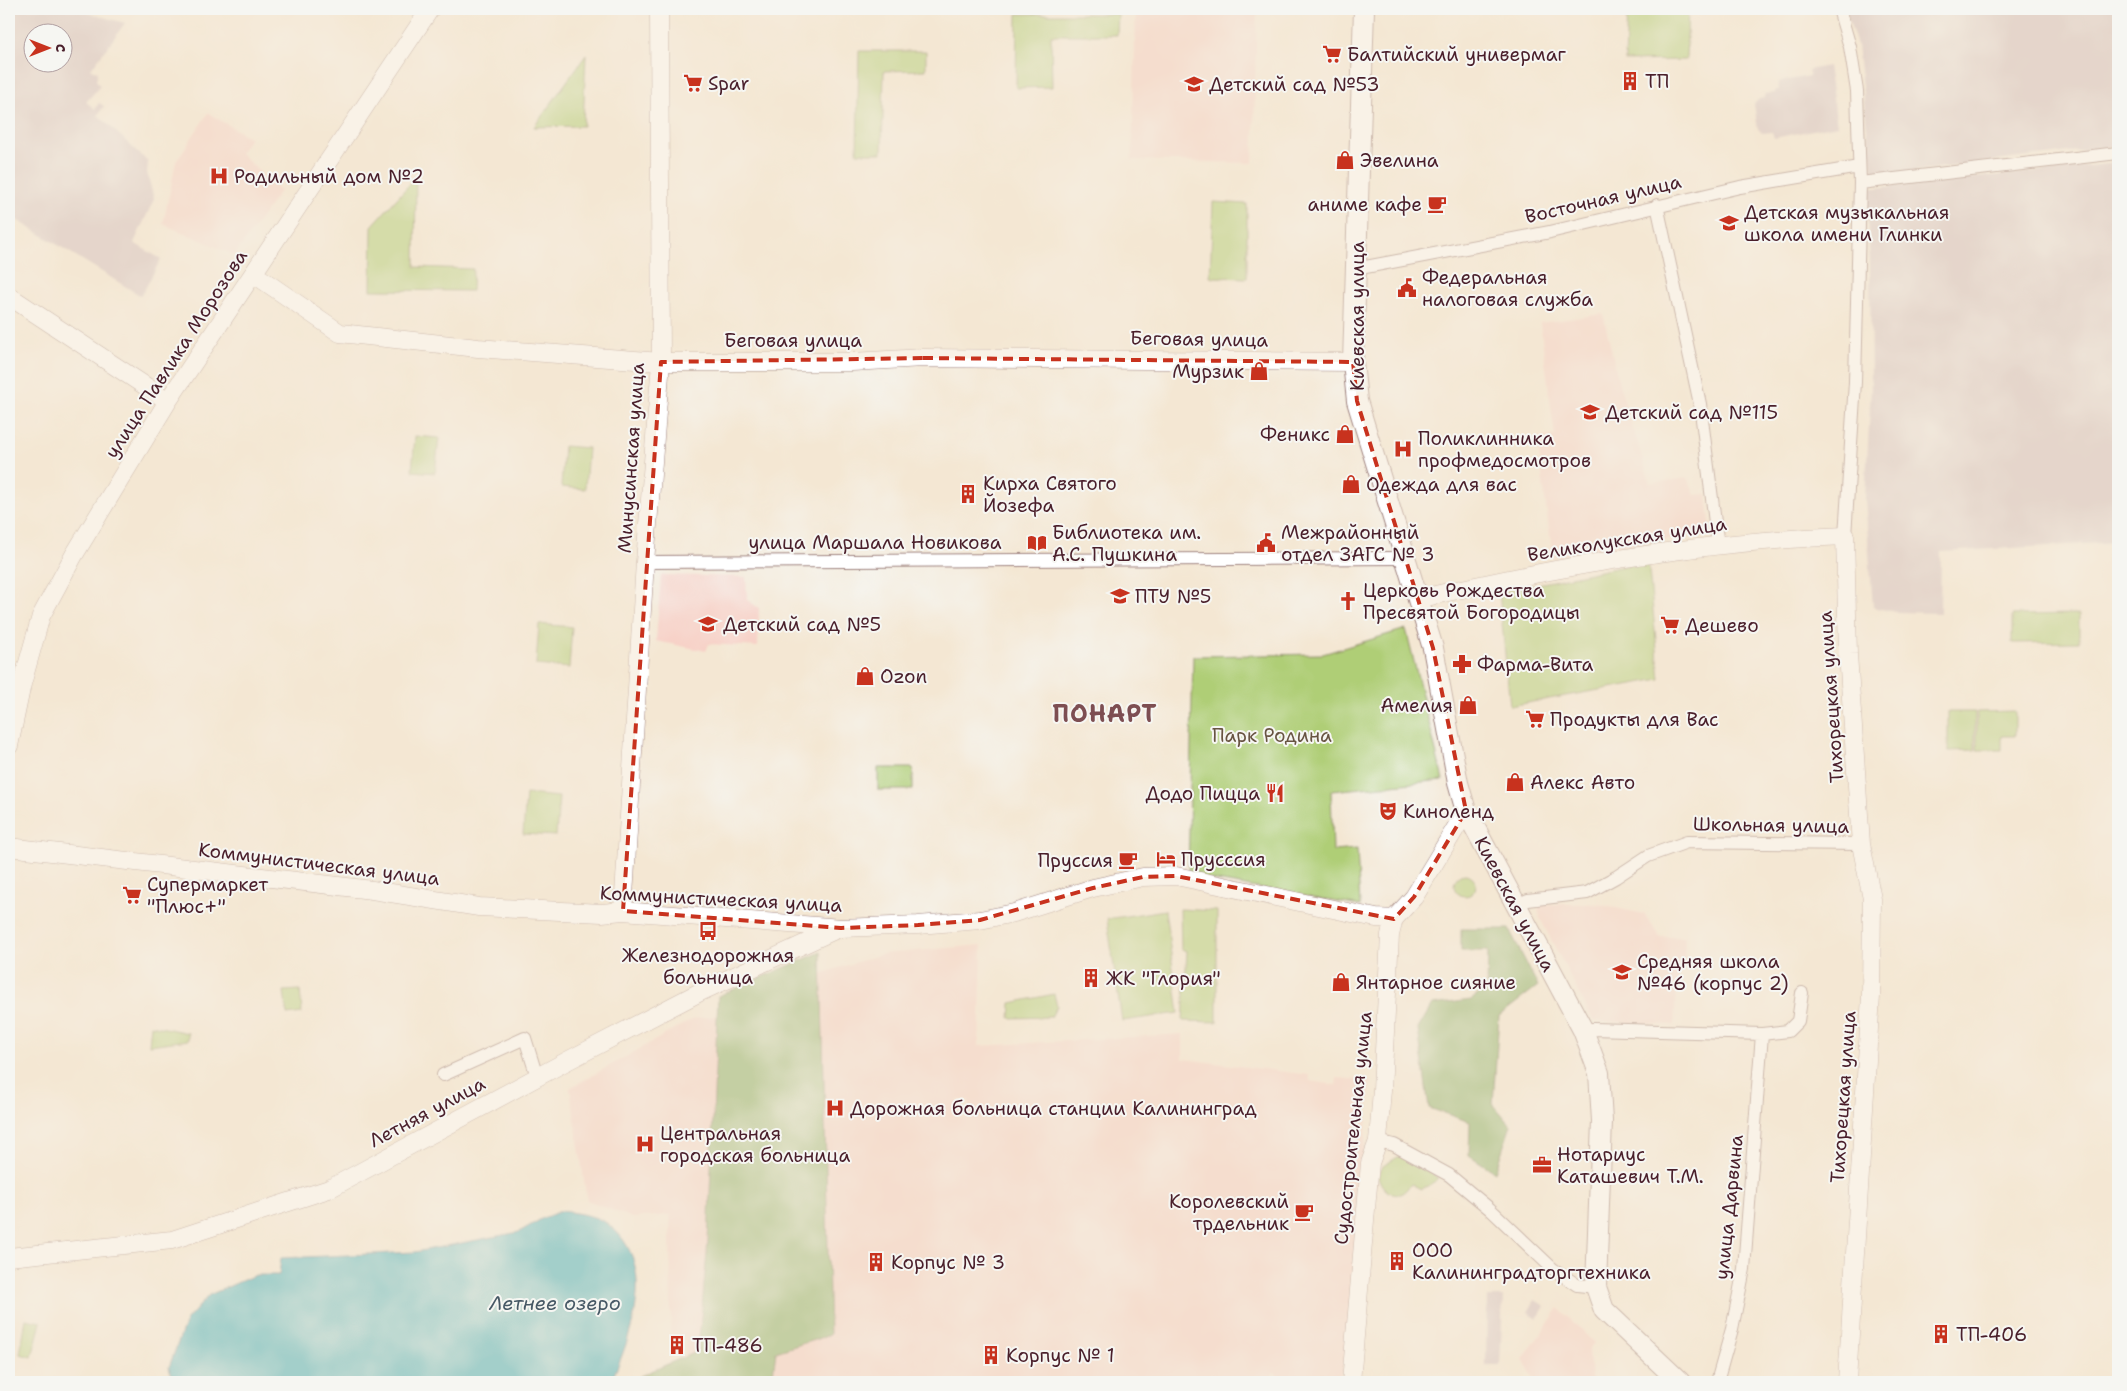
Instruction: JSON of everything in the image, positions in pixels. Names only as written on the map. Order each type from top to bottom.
[{"type":"main road","name":"Киевская улица","points":[[1364,9],[1353,362],[1357,401],[1433,648],[1457,776],[1466,811],[1583,1030],[1596,1063],[1601,1084],[1602,1121],[1596,1287],[1604,1310],[1680,1382]]},
{"type":"street","name":"улица Павлика Морозова","points":[[9,746],[22,684],[41,616],[74,555],[168,401],[430,9]]},
{"type":"street","name":"Минусинская улица","points":[[623,910],[645,562],[661,362],[659,9]]},
{"type":"street","name":"Тихорецкая улица","points":[[1839,9],[1850,47],[1857,91],[1860,183],[1855,382],[1845,536],[1848,654],[1860,844],[1872,899],[1872,956],[1846,1382]]},
{"type":"street","points":[[1860,183],[2118,153]]},
{"type":"street","name":"Восточная улица","points":[[1355,269],[1550,232],[1657,205],[1740,187],[1859,167]]},
{"type":"street","points":[[1657,205],[1700,404],[1718,546]]},
{"type":"street","name":"Беговая улица","points":[[254,274],[340,333],[478,348],[661,362],[852,362],[923,358],[1353,362]]},
{"type":"street","points":[[9,296],[168,401]]},
{"type":"street","name":"Великолукская улица","points":[[1418,599],[1552,570],[1671,551],[1845,536]]},
{"type":"street","name":"улица Маршала Новикова","points":[[645,562],[1405,558]]},
{"type":"street","points":[[1394,919],[1414,897],[1466,811]]},
{"type":"street","name":"Школьная улица","points":[[1516,906],[1528,900],[1586,893],[1616,877],[1648,856],[1687,842],[1860,844]]},
{"type":"street","name":"Коммунистическая улица","points":[[9,847],[372,890],[479,907],[602,913],[623,910],[841,928],[980,920],[1014,913],[1093,888],[1143,877],[1176,876],[1376,918],[1394,919]]},
{"type":"street","name":"Судостроительная улица","points":[[1351,1382],[1370,1163],[1378,1141],[1390,935],[1394,919]]},
{"type":"street","name":"Летняя улица","points":[[9,1257],[172,1240],[329,1189],[702,991],[841,928]]},
{"type":"street","points":[[1583,1030],[1762,1034],[1788,1031],[1798,1021],[1802,993]]},
{"type":"street","name":"улица Дарвина","points":[[1717,1382],[1732,1329],[1744,1269],[1762,1034]]},
{"type":"street","points":[[443,1075],[525,1038],[537,1077]]},
{"type":"street","points":[[1378,1141],[1394,1145],[1449,1175],[1490,1209],[1553,1269],[1577,1285],[1596,1287]]},
{"type":"highlighted area","points":[[923,358],[1353,362],[1357,401],[1433,648],[1466,811],[1414,897],[1394,919],[1176,876],[1143,877],[1093,888],[980,920],[918,925],[841,928],[623,911],[661,362]]},
{"type":"shaded area","points":[[9,9],[73,9],[125,23],[91,69],[98,72],[96,80],[100,86],[86,102],[95,109],[99,103],[104,106],[98,115],[148,162],[147,173],[154,199],[134,243],[161,259],[141,296],[9,215]]},
{"type":"shaded area","name":"Детский сад №53","points":[[1136,9],[1257,9],[1253,163],[1132,160]]},
{"type":"shaded area","points":[[1845,9],[2118,9],[2118,146],[1873,176],[1857,45]]},
{"type":"shaded area","points":[[1828,66],[1837,125],[1774,138],[1772,132],[1763,133],[1758,129],[1754,104],[1759,99],[1765,98],[1765,94],[1775,93],[1775,90],[1779,90],[1778,82],[1810,76],[1808,70]]},
{"type":"shaded area","name":"Родильный дом №2","points":[[208,113],[250,138],[240,153],[280,191],[235,255],[163,224],[176,162]]},
{"type":"shaded area","points":[[2118,163],[2118,542],[1941,552],[1940,613],[1895,612],[1873,607],[1865,498],[1871,390],[1870,260],[1865,189]]},
{"type":"shaded area","name":"Детский сад №115","points":[[1603,314],[1620,387],[1650,483],[1688,478],[1695,495],[1707,494],[1711,532],[1553,558],[1538,437],[1555,436],[1540,323]]},
{"type":"shaded area","name":"Детский сад №5","points":[[661,575],[746,577],[747,600],[759,608],[758,647],[709,644],[706,651],[656,641]]},
{"type":"shaded area","name":"Средняя школа №46 (корпус 2)","points":[[1538,904],[1596,904],[1644,914],[1659,937],[1685,937],[1685,960],[1678,961],[1674,1025],[1593,1021],[1540,918]]},
{"type":"shaded area","points":[[982,945],[979,1046],[1183,1034],[1183,1059],[1309,1075],[1310,1081],[1336,1085],[1337,1078],[1370,1081],[1347,1349],[1339,1382],[1287,1382],[1274,1373],[1266,1382],[677,1382],[685,1363],[685,1339],[671,1339],[670,1215],[632,1218],[587,1200],[570,1088],[693,1019],[726,1012],[726,1004],[882,954]],"holes":[[[958,1100],[969,1100],[969,1117],[958,1117]]]},
{"type":"shaded area","points":[[1487,1297],[1503,1297],[1500,1365],[1486,1365]]},
{"type":"shaded area","points":[[1535,1300],[1545,1306],[1538,1318],[1528,1312]]},
{"type":"shaded area","points":[[1559,1308],[1594,1343],[1589,1348],[1591,1382],[1536,1382],[1523,1359]]},
{"type":"green space","points":[[1627,9],[1688,9],[1686,60],[1625,61]]},
{"type":"green space","points":[[1017,14],[1118,14],[1117,35],[1051,35],[1052,87],[1016,88]]},
{"type":"green space","points":[[859,51],[926,51],[926,70],[884,71],[882,153],[857,153]]},
{"type":"green space","points":[[586,55],[583,126],[534,127]]},
{"type":"green space","points":[[416,177],[415,267],[473,269],[472,291],[371,290],[372,226]]},
{"type":"green space","points":[[1213,202],[1247,204],[1247,278],[1210,277]]},
{"type":"green space","points":[[415,436],[439,438],[435,473],[412,471]]},
{"type":"green space","points":[[564,446],[588,448],[585,489],[561,487]]},
{"type":"green space","points":[[1648,561],[1660,679],[1510,706],[1499,592]]},
{"type":"green space","points":[[2079,614],[2079,642],[2012,643],[2012,615]]},
{"type":"green space","points":[[539,624],[572,627],[569,668],[536,665]]},
{"type":"green space","name":"Парк Родина","points":[[1406,629],[1443,780],[1331,791],[1333,851],[1357,849],[1360,906],[1188,876],[1193,656],[1323,654]]},
{"type":"green space","points":[[2015,711],[2015,736],[2002,736],[2002,750],[1977,750],[1977,712]]},
{"type":"green space","points":[[1948,712],[1975,712],[1975,750],[1948,751]]},
{"type":"green space","points":[[878,768],[913,768],[913,790],[878,790]]},
{"type":"green space","points":[[526,794],[559,797],[556,836],[523,834]]},
{"type":"green space","points":[[1461,874],[1469,874],[1476,881],[1476,889],[1469,896],[1461,896],[1454,889],[1454,881]]},
{"type":"green space","points":[[1180,909],[1217,911],[1217,1022],[1183,1021],[1187,951],[1181,949]]},
{"type":"green space","points":[[1165,910],[1179,1013],[1122,1021],[1107,919]]},
{"type":"green space","points":[[1461,929],[1509,929],[1538,986],[1499,1016],[1493,1104],[1511,1125],[1495,1172],[1469,1155],[1470,1122],[1429,1108],[1418,1029],[1432,1005],[1471,1000],[1487,988],[1488,951],[1461,951]]},
{"type":"green space","points":[[821,952],[830,1335],[776,1352],[772,1382],[637,1382],[640,1376],[698,1351],[708,1241],[718,996]]},
{"type":"green space","points":[[300,990],[302,1013],[287,1015],[284,991]]},
{"type":"green space","points":[[1054,994],[1057,1006],[1051,1017],[1010,1018],[1011,1003]]},
{"type":"green space","points":[[151,1025],[188,1033],[188,1040],[149,1045]]},
{"type":"green space","points":[[1401,1155],[1438,1178],[1431,1185],[1421,1189],[1411,1184],[1402,1193],[1390,1193],[1381,1184],[1378,1176],[1383,1166]]},
{"type":"green space","points":[[26,1319],[41,1322],[32,1357],[20,1354]]},
{"type":"water","name":"Летнее озеро","points":[[561,1211],[592,1216],[608,1224],[624,1240],[633,1259],[637,1279],[633,1321],[627,1343],[611,1382],[173,1382],[169,1367],[186,1321],[209,1295],[255,1275],[279,1275],[281,1258],[415,1252],[519,1232],[543,1218]]},
{"type":"railway","points":[[2111,9],[2118,15]]},
{"type":"place","name":"Балтийский универмаг","points":[[1332,54]]},
{"type":"place","name":"ТП","points":[[1630,81]]},
{"type":"place","name":"Spar","points":[[693,83]]},
{"type":"place","name":"Детский сад №53","points":[[1194,84]]},
{"type":"place","name":"Эвелина","points":[[1345,160]]},
{"type":"place","name":"Родильный дом №2","points":[[219,176]]},
{"type":"place","name":"аниме кафе","points":[[1437,204]]},
{"type":"place","name":"Детская музыкальная школа имени Глинки","points":[[1729,223]]},
{"type":"place","name":"Федеральная налоговая служба","points":[[1407,288]]},
{"type":"place","name":"Мурзик","points":[[1259,371]]},
{"type":"place","name":"Детский сад №115","points":[[1590,412]]},
{"type":"place","name":"Феникс","points":[[1345,434]]},
{"type":"place","name":"Поликлинника профмедосмотров","points":[[1403,449]]},
{"type":"place","name":"Одежда для вас","points":[[1351,484]]},
{"type":"place","name":"Кирха Святого Йозефа","points":[[968,494]]},
{"type":"place","name":"Библиотека им. А.С. Пушкина","points":[[1037,543]]},
{"type":"place","name":"Межрайонный отдел ЗАГС № 3","points":[[1266,543]]},
{"type":"place","name":"ПТУ №5","points":[[1120,596]]},
{"type":"place","name":"Церковь Рождества Пресвятой Богородицы","points":[[1348,601]]},
{"type":"place","name":"Детский сад №5","points":[[708,624]]},
{"type":"place","name":"Дешево","points":[[1670,625]]},
{"type":"place","name":"Фарма-Вита","points":[[1462,664]]},
{"type":"place","name":"Ozon","points":[[865,676]]},
{"type":"place","name":"Амелия","points":[[1468,705]]},
{"type":"place","name":"Продукты для Вас","points":[[1535,719]]},
{"type":"place","name":"Алекс Авто","points":[[1515,782]]},
{"type":"place","name":"Додо Пицца","points":[[1275,793]]},
{"type":"place","name":"Киноленд","points":[[1388,811]]},
{"type":"place","name":"Прусссия","points":[[1166,859]]},
{"type":"place","name":"Пруссия","points":[[1128,860]]},
{"type":"place","name":"Супермаркет \"Плюс+\"","points":[[132,895]]},
{"type":"place","name":"Железнодорожная больница","points":[[708,931]]},
{"type":"place","name":"Средняя школа №46 (корпус 2)","points":[[1622,972]]},
{"type":"place","name":"ЖК \"Глория\"","points":[[1091,978]]},
{"type":"place","name":"Янтарное сияние","points":[[1341,982]]},
{"type":"place","name":"Дорожная больница станции Калининград","points":[[835,1108]]},
{"type":"place","name":"Центральная городская больница","points":[[645,1144]]},
{"type":"place","name":"Нотариус Каташевич Т.М.","points":[[1542,1165]]},
{"type":"place","name":"Королевский трдельник","points":[[1304,1212]]},
{"type":"place","name":"ООО Калининградторгтехника","points":[[1397,1261]]},
{"type":"place","name":"Корпус № 3","points":[[876,1262]]},
{"type":"place","name":"ТП-406","points":[[1941,1334]]},
{"type":"place","name":"ТП-486","points":[[677,1345]]},
{"type":"place","name":"Корпус № 1","points":[[991,1355]]},
{"type":"district","name":"ПОНАРТ","points":[[1105,714]]}]
